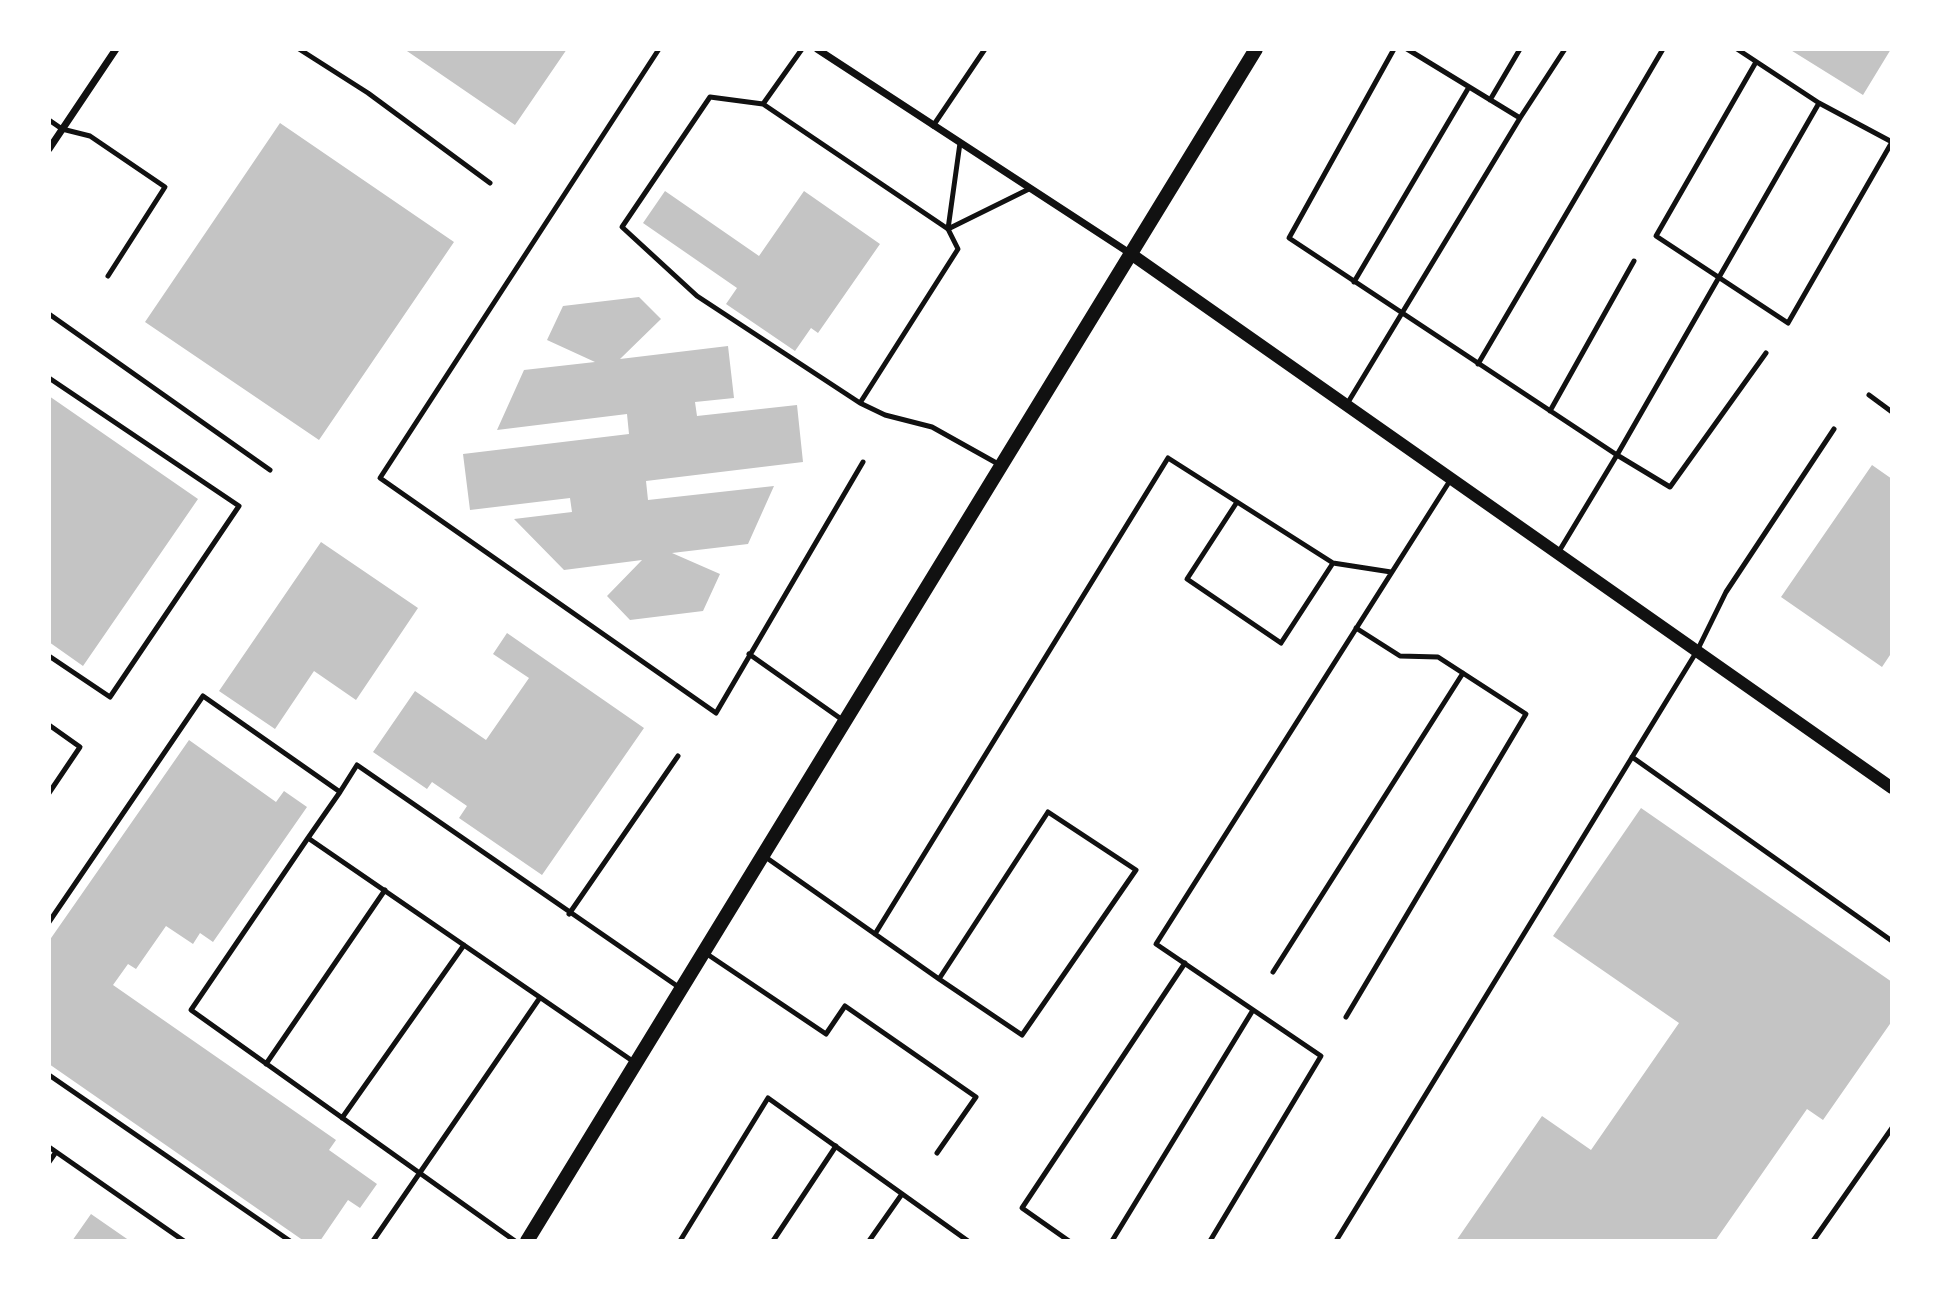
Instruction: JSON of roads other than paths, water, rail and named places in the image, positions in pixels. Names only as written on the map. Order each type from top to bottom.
[{"type":"main road","points":[[527,1241],[1256,49]]},
{"type":"street","points":[[49,149],[116,49]]},
{"type":"street","points":[[817,49],[1131,254],[1892,788]]},
{"type":"lane","points":[[299,49],[368,93],[490,183]]},
{"type":"lane","points":[[659,49],[380,478],[716,713],[863,462]]},
{"type":"lane","points":[[763,104],[802,49]]},
{"type":"lane","points":[[933,126],[985,49]]},
{"type":"lane","points":[[1394,49],[1289,238],[1617,455],[1670,487],[1766,353]]},
{"type":"lane","points":[[1407,49],[1520,118]]},
{"type":"lane","points":[[1490,100],[1520,49]]},
{"type":"lane","points":[[1346,405],[1564,49]]},
{"type":"lane","points":[[1478,364],[1662,49]]},
{"type":"lane","points":[[1737,49],[1819,103],[1892,142],[1788,323],[1656,236],[1756,62]]},
{"type":"lane","points":[[1354,282],[1469,87]]},
{"type":"lane","points":[[860,403],[958,249],[948,229],[763,104],[710,97],[622,227],[696,296],[860,403],[885,415],[932,427],[1002,466]]},
{"type":"lane","points":[[1558,554],[1819,103]]},
{"type":"lane","points":[[49,120],[62,129],[90,136],[166,187],[108,276]]},
{"type":"lane","points":[[948,229],[960,143]]},
{"type":"lane","points":[[948,229],[1029,189]]},
{"type":"lane","points":[[1550,411],[1634,261]]},
{"type":"lane","points":[[49,314],[270,470]]},
{"type":"lane","points":[[49,378],[239,506],[110,697],[49,656]]},
{"type":"lane","points":[[1869,395],[1892,412]]},
{"type":"lane","points":[[1336,1241],[1697,651],[1726,592],[1834,429]]},
{"type":"lane","points":[[875,934],[1168,458],[1333,563],[1391,572]]},
{"type":"lane","points":[[1210,1241],[1321,1056],[1156,944],[1451,479]]},
{"type":"lane","points":[[1237,502],[1187,579],[1281,643],[1333,563]]},
{"type":"lane","points":[[1346,1017],[1526,714],[1438,657],[1400,656],[1356,628]]},
{"type":"lane","points":[[749,654],[845,721]]},
{"type":"lane","points":[[1273,972],[1463,673]]},
{"type":"lane","points":[[49,922],[203,696],[340,792]]},
{"type":"lane","points":[[49,725],[80,747],[49,793]]},
{"type":"lane","points":[[569,914],[678,756]]},
{"type":"lane","points":[[1632,757],[1892,941]]},
{"type":"lane","points":[[515,1241],[191,1010],[358,765],[569,914],[681,989]]},
{"type":"lane","points":[[763,855],[939,979],[1022,1035],[1136,870],[1048,812],[939,979]]},
{"type":"lane","points":[[308,838],[636,1063]]},
{"type":"lane","points":[[266,1063],[385,890]]},
{"type":"lane","points":[[342,1118],[464,946]]},
{"type":"lane","points":[[704,952],[826,1034],[845,1006],[976,1097],[937,1153]]},
{"type":"lane","points":[[1069,1241],[1022,1208],[1185,963]]},
{"type":"lane","points":[[373,1241],[539,999]]},
{"type":"lane","points":[[1112,1241],[1254,1010]]},
{"type":"lane","points":[[49,1075],[290,1241]]},
{"type":"lane","points":[[680,1241],[768,1098],[968,1241]]},
{"type":"lane","points":[[1813,1241],[1892,1128]]},
{"type":"lane","points":[[773,1241],[836,1146]]},
{"type":"lane","points":[[49,1147],[184,1241]]},
{"type":"lane","points":[[49,1162],[56,1152]]},
{"type":"lane","points":[[869,1241],[902,1194]]}]
